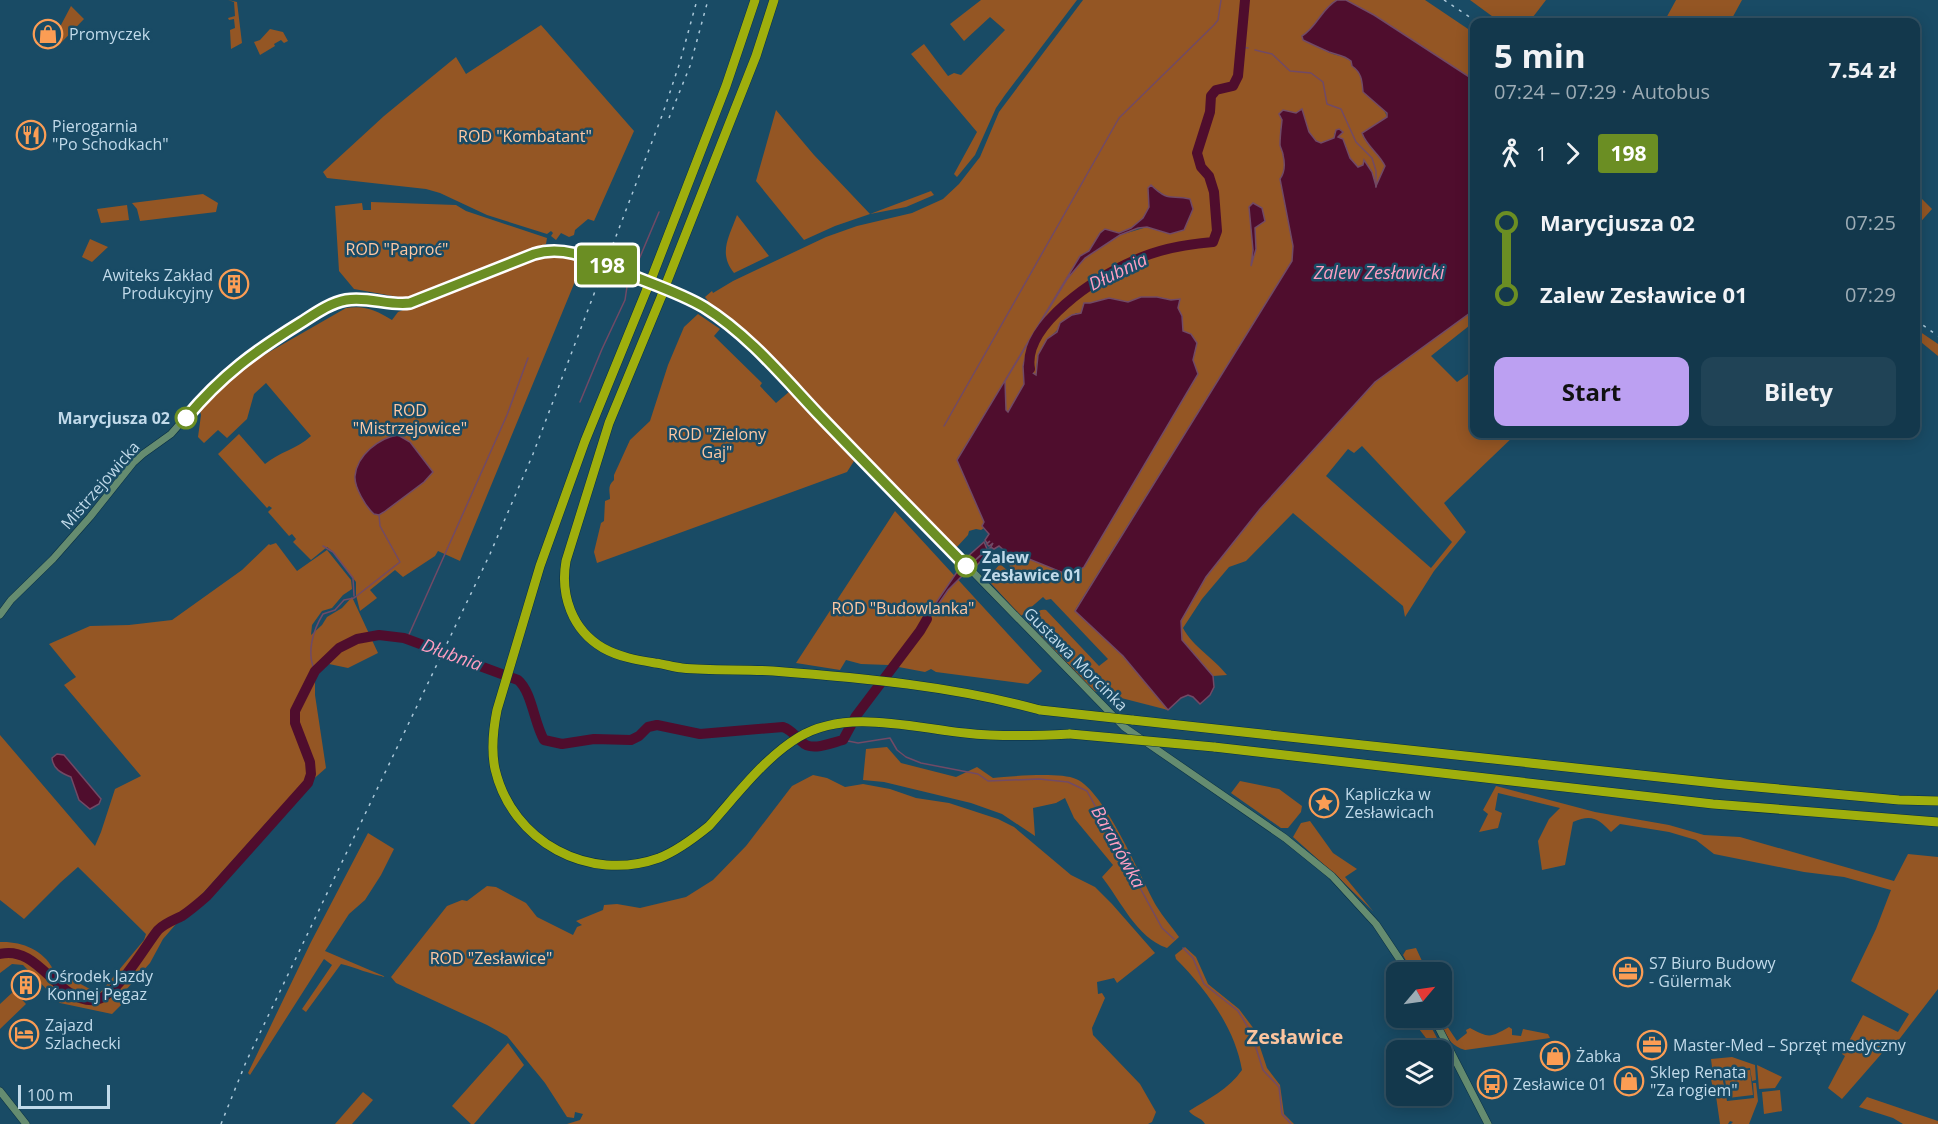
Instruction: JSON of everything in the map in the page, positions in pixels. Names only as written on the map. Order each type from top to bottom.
[{"type":"highway","points":[[755,0],[726,86],[585,441],[540,566],[497,710],[493,742],[495,770],[502,791],[514,812],[547,846],[584,862],[605,866],[624,866],[647,861],[679,848],[709,826],[771,759],[800,736],[831,724],[860,722],[966,733],[1017,736],[1070,734],[1214,747],[1713,804],[1938,822]]},
{"type":"highway","points":[[774,0],[756,56],[609,423],[572,542],[564,574],[565,592],[577,623],[602,647],[615,654],[681,668],[760,670],[940,688],[997,698],[1040,710],[1724,784],[1899,800],[1938,801]]},
{"type":"street","name":"Mistrzejowicka","points":[[0,615],[11,600],[83,526],[134,463],[171,434],[212,387],[251,355],[318,312],[348,299],[395,304],[414,302],[546,250],[564,251],[585,257]]},
{"type":"street","name":"Gustawa Morcinka","points":[[585,257],[646,280],[704,307],[739,334],[1124,727],[1285,838],[1332,876],[1376,924],[1401,962]]},
{"type":"street","points":[[1439,1028],[1488,1124]]},
{"type":"street","points":[[0,1091],[26,1124]]},
{"type":"green space","points":[[228,0],[237,2],[242,43],[231,49],[230,30],[235,28],[234,19],[229,20],[228,18],[235,16],[234,2]]},
{"type":"green space","points":[[981,0],[1077,0],[996,108],[975,155],[957,177],[954,174],[977,132],[911,54],[924,44],[948,76],[954,73],[961,75],[1005,30],[990,17],[964,41],[950,24]]},
{"type":"green space","points":[[1083,0],[1337,0],[1302,36],[1306,42],[1351,61],[1361,78],[1363,92],[1380,106],[1387,117],[1362,134],[1385,165],[1376,187],[1372,172],[1364,160],[1363,165],[1358,167],[1350,158],[1343,139],[1338,137],[1342,131],[1339,129],[1334,134],[1334,138],[1321,143],[1311,135],[1296,113],[1289,112],[1283,121],[1281,138],[1284,171],[1280,179],[1293,246],[1292,261],[1075,610],[1123,656],[1168,710],[1094,691],[1027,622],[1038,611],[1046,610],[1099,666],[1108,659],[1051,599],[1046,600],[1043,597],[1021,616],[987,579],[1000,564],[1008,571],[1010,566],[1008,563],[1015,554],[1024,557],[1193,360],[1197,343],[1183,331],[1182,316],[1171,300],[1141,297],[1128,302],[1109,298],[1084,303],[1081,313],[1076,313],[1043,346],[1039,354],[1036,375],[1033,373],[1030,358],[1023,366],[1024,384],[1008,412],[1004,383],[957,459],[984,522],[982,526],[984,528],[969,531],[956,548],[941,536],[762,350],[706,304],[708,301],[705,297],[712,291],[713,293],[733,281],[826,237],[857,226],[912,213],[943,199],[959,184],[980,157],[999,112]],"holes":[[[1152,186],[1168,198],[1177,199],[1170,234],[1147,227],[1120,235],[1085,258],[1069,275],[1080,256],[1089,251],[1105,229],[1119,233],[1131,228],[1143,218],[1149,207],[1148,188]]]},
{"type":"green space","points":[[1346,0],[1425,0],[1470,30],[1470,77],[1374,15]]},
{"type":"green space","points":[[1470,0],[1546,0],[1533,17],[1535,18],[1495,18]]},
{"type":"green space","points":[[1676,0],[1742,0],[1732,18],[1666,18]]},
{"type":"green space","points":[[71,6],[84,19],[58,46],[52,42]]},
{"type":"green space","name":"ROD \"Kombatant\"","points":[[541,25],[634,131],[594,221],[588,219],[575,230],[574,235],[569,237],[561,233],[556,240],[551,236],[553,233],[551,231],[547,234],[487,215],[440,193],[426,189],[327,178],[323,172],[384,116],[456,57],[466,74]]},
{"type":"green space","points":[[270,29],[283,32],[288,41],[284,43],[281,40],[260,55],[254,42],[260,40]]},
{"type":"green space","points":[[776,110],[814,155],[870,214],[804,240],[756,181]]},
{"type":"green space","points":[[931,191],[934,195],[906,207],[870,214]]},
{"type":"green space","points":[[203,194],[218,203],[216,212],[140,221],[137,209],[132,203]]},
{"type":"green space","points":[[1920,197],[1932,209],[1920,222]]},
{"type":"green space","name":"ROD \"Paproć\"","points":[[371,202],[456,205],[466,211],[547,238],[546,244],[411,297],[404,298],[354,289],[339,271],[335,206],[362,203],[363,210],[371,210]]},
{"type":"green space","points":[[127,205],[129,220],[101,223],[97,209]]},
{"type":"green space","points":[[737,215],[769,256],[734,273],[727,259],[726,245]]},
{"type":"green space","points":[[90,239],[108,247],[92,262],[82,257]]},
{"type":"green space","name":"ROD \"Mistrzejowice\"","points":[[547,255],[561,255],[562,258],[583,262],[460,561],[438,551],[435,556],[403,577],[395,570],[370,590],[377,598],[360,611],[356,582],[332,551],[327,547],[311,560],[293,542],[296,539],[292,534],[289,536],[268,512],[272,508],[269,506],[267,508],[218,454],[239,434],[265,464],[311,436],[266,383],[254,394],[247,419],[227,438],[218,430],[204,443],[198,437],[201,415],[199,407],[252,362],[346,308],[370,309],[392,320],[398,312]]},
{"type":"green space","points":[[1470,313],[1470,325],[1431,356],[1457,382],[1470,373],[1470,438],[1512,438],[1444,503],[1466,532],[1434,571],[1405,617],[1403,606],[1293,513],[1246,561],[1229,567],[1202,599],[1183,628],[1192,641],[1227,675],[1213,676],[1182,640],[1181,621],[1206,577],[1260,509],[1375,382]],"holes":[[[1362,446],[1452,542],[1431,568],[1326,476],[1348,449],[1354,453]]]},
{"type":"green space","name":"ROD \"Zielony Gaj\"","points":[[698,314],[720,329],[714,336],[762,383],[760,386],[776,403],[790,391],[854,461],[847,472],[597,563],[594,552],[601,523],[604,521],[605,501],[610,499],[610,487],[614,475],[630,440],[650,421],[668,365],[684,327]]},
{"type":"green space","points":[[1920,332],[1938,344],[1938,356],[1920,341]]},
{"type":"green space","name":"ROD \"Budowlanka\"","points":[[895,511],[1042,671],[1028,684],[936,672],[931,669],[925,672],[846,660],[840,670],[796,663]]},
{"type":"green space","points":[[276,543],[297,571],[327,550],[351,580],[352,589],[343,595],[332,608],[322,611],[312,625],[311,635],[327,617],[342,608],[352,597],[378,653],[348,668],[329,664],[315,674],[315,695],[326,768],[275,813],[196,901],[163,939],[150,963],[125,991],[123,1003],[112,1014],[60,1003],[23,965],[12,964],[0,973],[0,942],[15,943],[37,951],[53,969],[99,994],[144,940],[146,934],[78,867],[24,919],[0,900],[0,735],[95,846],[115,789],[141,776],[64,685],[76,677],[49,644],[90,626],[129,625],[172,620],[242,570],[269,544]]},
{"type":"green space","points":[[887,747],[901,763],[956,777],[977,767],[993,778],[1048,775],[1076,779],[1087,787],[1110,817],[1157,907],[1179,937],[1167,948],[1146,936],[1138,927],[1102,877],[1113,865],[1074,818],[1065,798],[1056,803],[1033,808],[1035,836],[1002,814],[971,803],[884,782],[863,780],[866,749]]},
{"type":"green space","name":"ROD \"Zesławice\"","points":[[813,775],[827,778],[845,787],[863,784],[890,789],[916,798],[949,803],[998,819],[1014,827],[1071,875],[1095,887],[1112,904],[1155,953],[1117,983],[1114,978],[1097,982],[1098,994],[1102,993],[1105,998],[1092,1028],[1093,1035],[1140,1084],[1156,1112],[1152,1122],[1148,1124],[567,1124],[580,1120],[583,1114],[575,1112],[574,1118],[567,1117],[545,1083],[507,1036],[396,983],[391,977],[447,906],[462,900],[467,901],[487,886],[496,887],[526,903],[537,917],[573,935],[577,927],[582,925],[576,921],[603,910],[604,905],[617,904],[640,908],[686,897],[713,880],[746,846],[792,786]]},
{"type":"green space","points":[[1240,781],[1279,789],[1302,806],[1301,812],[1288,828],[1281,828],[1231,793]]},
{"type":"green space","points":[[1496,786],[1595,812],[1669,825],[1704,835],[1740,837],[1894,881],[1908,854],[1938,857],[1938,989],[1894,1046],[1890,1044],[1842,1099],[1828,1088],[1845,1056],[1842,1054],[1863,1015],[1898,1032],[1909,1014],[1851,981],[1876,929],[1891,890],[1844,877],[1804,872],[1714,854],[1696,840],[1669,832],[1620,824],[1611,832],[1602,823],[1590,818],[1573,822],[1565,865],[1542,870],[1538,841],[1549,819],[1560,808],[1498,793],[1495,810],[1502,813],[1498,828],[1479,832],[1488,814],[1483,810]]},
{"type":"green space","points":[[1310,821],[1333,853],[1357,869],[1345,877],[1373,911],[1293,837],[1301,823]]},
{"type":"green space","points":[[368,833],[394,849],[365,900],[349,914],[325,951],[386,977],[341,964],[306,1012],[302,1009],[332,965],[324,959],[250,1075],[248,1073],[311,942]]},
{"type":"green space","points":[[1185,947],[1196,957],[1208,984],[1239,1009],[1254,1029],[1267,1068],[1280,1085],[1284,1114],[1294,1124],[1205,1124],[1189,1111],[1225,1088],[1242,1070],[1233,1039],[1218,1010],[1176,959],[1175,955]]},
{"type":"green space","points":[[1416,948],[1422,962],[1407,962],[1403,955],[1406,950]]},
{"type":"green space","points":[[14,991],[26,1004],[0,1029],[0,1004]]},
{"type":"green space","points":[[1509,1027],[1512,1029],[1512,1035],[1521,1036],[1523,1029],[1548,1034],[1550,1038],[1465,1050],[1452,1043],[1443,1029],[1448,1028],[1457,1041],[1470,1028],[1481,1034],[1490,1035]]},
{"type":"green space","points":[[1418,1028],[1432,1028],[1438,1040],[1427,1040]]},
{"type":"green space","points":[[508,1043],[524,1065],[474,1124],[471,1124],[452,1106]]},
{"type":"green space","points":[[1732,1057],[1755,1065],[1756,1080],[1752,1081],[1750,1068],[1722,1071],[1722,1074],[1713,1075],[1711,1059]]},
{"type":"green space","points":[[1757,1065],[1782,1077],[1775,1088],[1759,1089]]},
{"type":"green space","points":[[1750,1070],[1753,1095],[1728,1098],[1724,1073]]},
{"type":"green space","points":[[1722,1076],[1727,1101],[1754,1098],[1753,1083],[1756,1083],[1758,1101],[1749,1124],[1731,1124],[1733,1122],[1730,1121],[1728,1124],[1720,1124],[1715,1089],[1713,1089],[1711,1079]]},
{"type":"green space","points":[[1780,1090],[1782,1111],[1764,1114],[1762,1092]]},
{"type":"green space","points":[[363,1092],[373,1100],[352,1124],[335,1124]]},
{"type":"green space","points":[[1867,1097],[1938,1121],[1938,1124],[1903,1124],[1893,1118],[1859,1107]]},
{"type":"water","name":"Zalew Zesławicki","points":[[1337,0],[1346,0],[1374,15],[1470,77],[1470,313],[1375,382],[1260,509],[1206,577],[1181,621],[1182,640],[1213,676],[1214,687],[1210,695],[1200,704],[1188,695],[1168,710],[1123,656],[1075,611],[1292,261],[1293,246],[1280,179],[1284,164],[1280,145],[1282,120],[1279,114],[1283,110],[1296,113],[1302,109],[1309,132],[1316,141],[1321,143],[1334,138],[1336,130],[1339,129],[1343,132],[1338,137],[1343,139],[1350,158],[1358,167],[1363,165],[1364,160],[1372,172],[1376,186],[1385,166],[1362,133],[1387,117],[1387,113],[1363,92],[1361,78],[1351,61],[1303,40],[1302,36],[1312,28]]},
{"type":"water","points":[[1151,185],[1166,196],[1190,199],[1193,209],[1184,230],[1170,234],[1147,227],[1138,228],[1120,235],[1085,258],[1067,279],[1005,381],[1008,412],[1024,384],[1023,366],[1026,354],[1030,358],[1033,373],[1036,375],[1038,355],[1047,339],[1057,332],[1060,323],[1072,315],[1081,313],[1084,303],[1109,298],[1128,302],[1141,297],[1180,299],[1178,308],[1182,316],[1183,331],[1191,334],[1197,343],[1193,360],[1198,374],[1084,567],[1071,576],[1006,552],[999,546],[994,549],[991,547],[993,543],[989,546],[987,544],[990,541],[987,543],[985,540],[989,534],[982,526],[984,522],[957,460],[1080,256],[1089,251],[1105,229],[1119,233],[1131,228],[1143,218],[1149,207],[1148,188]]},
{"type":"water","points":[[1253,203],[1262,208],[1265,221],[1255,228],[1256,249],[1251,266],[1253,250],[1249,207]]},
{"type":"water","points":[[398,435],[410,442],[433,472],[424,482],[384,512],[379,515],[374,514],[358,491],[355,481],[357,468],[370,449]]},
{"type":"water","points":[[984,542],[987,549],[972,563],[990,548],[992,550],[975,567],[966,558]]},
{"type":"water","points":[[959,569],[964,574],[948,590],[920,631],[925,619]]},
{"type":"water","points":[[57,754],[64,755],[101,799],[99,804],[90,809],[79,800],[71,777],[54,765],[52,758]]},
{"type":"waterway","points":[[944,426],[1119,118],[1214,25],[1218,20],[1221,0]]},
{"type":"waterway","name":"Dłubnia","points":[[1030,369],[1031,352],[1038,336],[1050,319],[1083,290],[1118,268],[1142,257],[1172,248],[1213,242],[1217,231],[1214,192],[1209,176],[1201,167],[1197,153],[1210,112],[1211,96],[1216,90],[1233,86],[1238,76],[1245,0]]},
{"type":"waterway","name":"Dłubnia","points":[[1241,47],[1248,48]]},
{"type":"waterway","points":[[1255,50],[1272,54],[1290,71],[1311,73],[1323,82],[1327,104],[1341,109],[1356,142],[1372,158],[1376,171],[1376,187]]},
{"type":"waterway","points":[[632,270],[659,212]]},
{"type":"waterway","points":[[580,402],[625,300],[628,280]]},
{"type":"waterway","points":[[407,639],[507,415],[528,358]]},
{"type":"waterway","points":[[315,671],[311,649],[316,627],[323,614],[335,610],[344,600],[354,598],[400,562],[380,526],[379,515]]},
{"type":"waterway","points":[[323,546],[333,552],[353,578],[354,596]]},
{"type":"waterway","name":"Dłubnia","points":[[0,954],[14,953],[26,958],[59,985],[82,999],[95,1000],[112,990],[130,970],[158,930],[185,914],[207,896],[308,783],[311,774],[310,762],[295,723],[295,711],[315,671],[339,648],[357,639],[379,635],[404,638],[518,680],[527,692],[544,740],[562,744],[594,739],[631,740],[648,727],[657,725],[700,734],[783,727],[806,745],[816,747],[843,740],[856,716],[927,619]]},
{"type":"waterway","name":"Baranówka","points":[[843,740],[858,743],[890,738],[897,750],[906,757],[921,763],[978,774],[988,781],[1039,779],[1068,782],[1087,791],[1162,928],[1174,939]]},
{"type":"waterway","name":"Baranówka","points":[[1183,948],[1193,958],[1204,984],[1238,1011],[1251,1032],[1263,1070],[1279,1087],[1282,1114],[1291,1124]]},
{"type":"railway","points":[[221,1124],[246,1062],[490,554],[533,454],[663,113],[697,0]]},
{"type":"railway","points":[[669,118],[690,66],[708,0]]},
{"type":"railway","points":[[1444,0],[1471,18]]},
{"type":"railway","points":[[1920,323],[1938,336]]},
{"type":"bus line","name":"198","points":[[186,418],[212,387],[235,367],[333,304],[353,299],[395,304],[410,303],[534,254],[550,250],[564,251],[646,280],[704,307],[739,334],[966,566]]},
{"type":"place","name":"Promyczek","points":[[48,34]]},
{"type":"place","name":"Pierogarnia \"Po Schodkach\"","points":[[31,135]]},
{"type":"place","name":"Awiteks Zakład Produkcyjny","points":[[234,284]]},
{"type":"place","name":"Marycjusza 02","points":[[186,418]]},
{"type":"place","name":"Zalew Zesławice 01","points":[[966,566]]},
{"type":"place","name":"Kapliczka w Zesławicach","points":[[1324,803]]},
{"type":"place","name":"S7 Biuro Budowy - Gülermak","points":[[1628,972]]},
{"type":"place","name":"Ośrodek Jazdy Konnej Pegaz","points":[[26,985]]},
{"type":"place","name":"Zajazd Szlachecki","points":[[24,1034]]},
{"type":"place","name":"Master-Med – Sprzęt medyczny","points":[[1652,1045]]},
{"type":"place","name":"Żabka","points":[[1555,1056]]},
{"type":"place","name":"Sklep Renata \"Za rogiem\"","points":[[1629,1081]]},
{"type":"place","name":"Zesławice 01","points":[[1492,1084]]},
{"type":"district","name":"Zesławice","points":[[1295,1037]]}]
